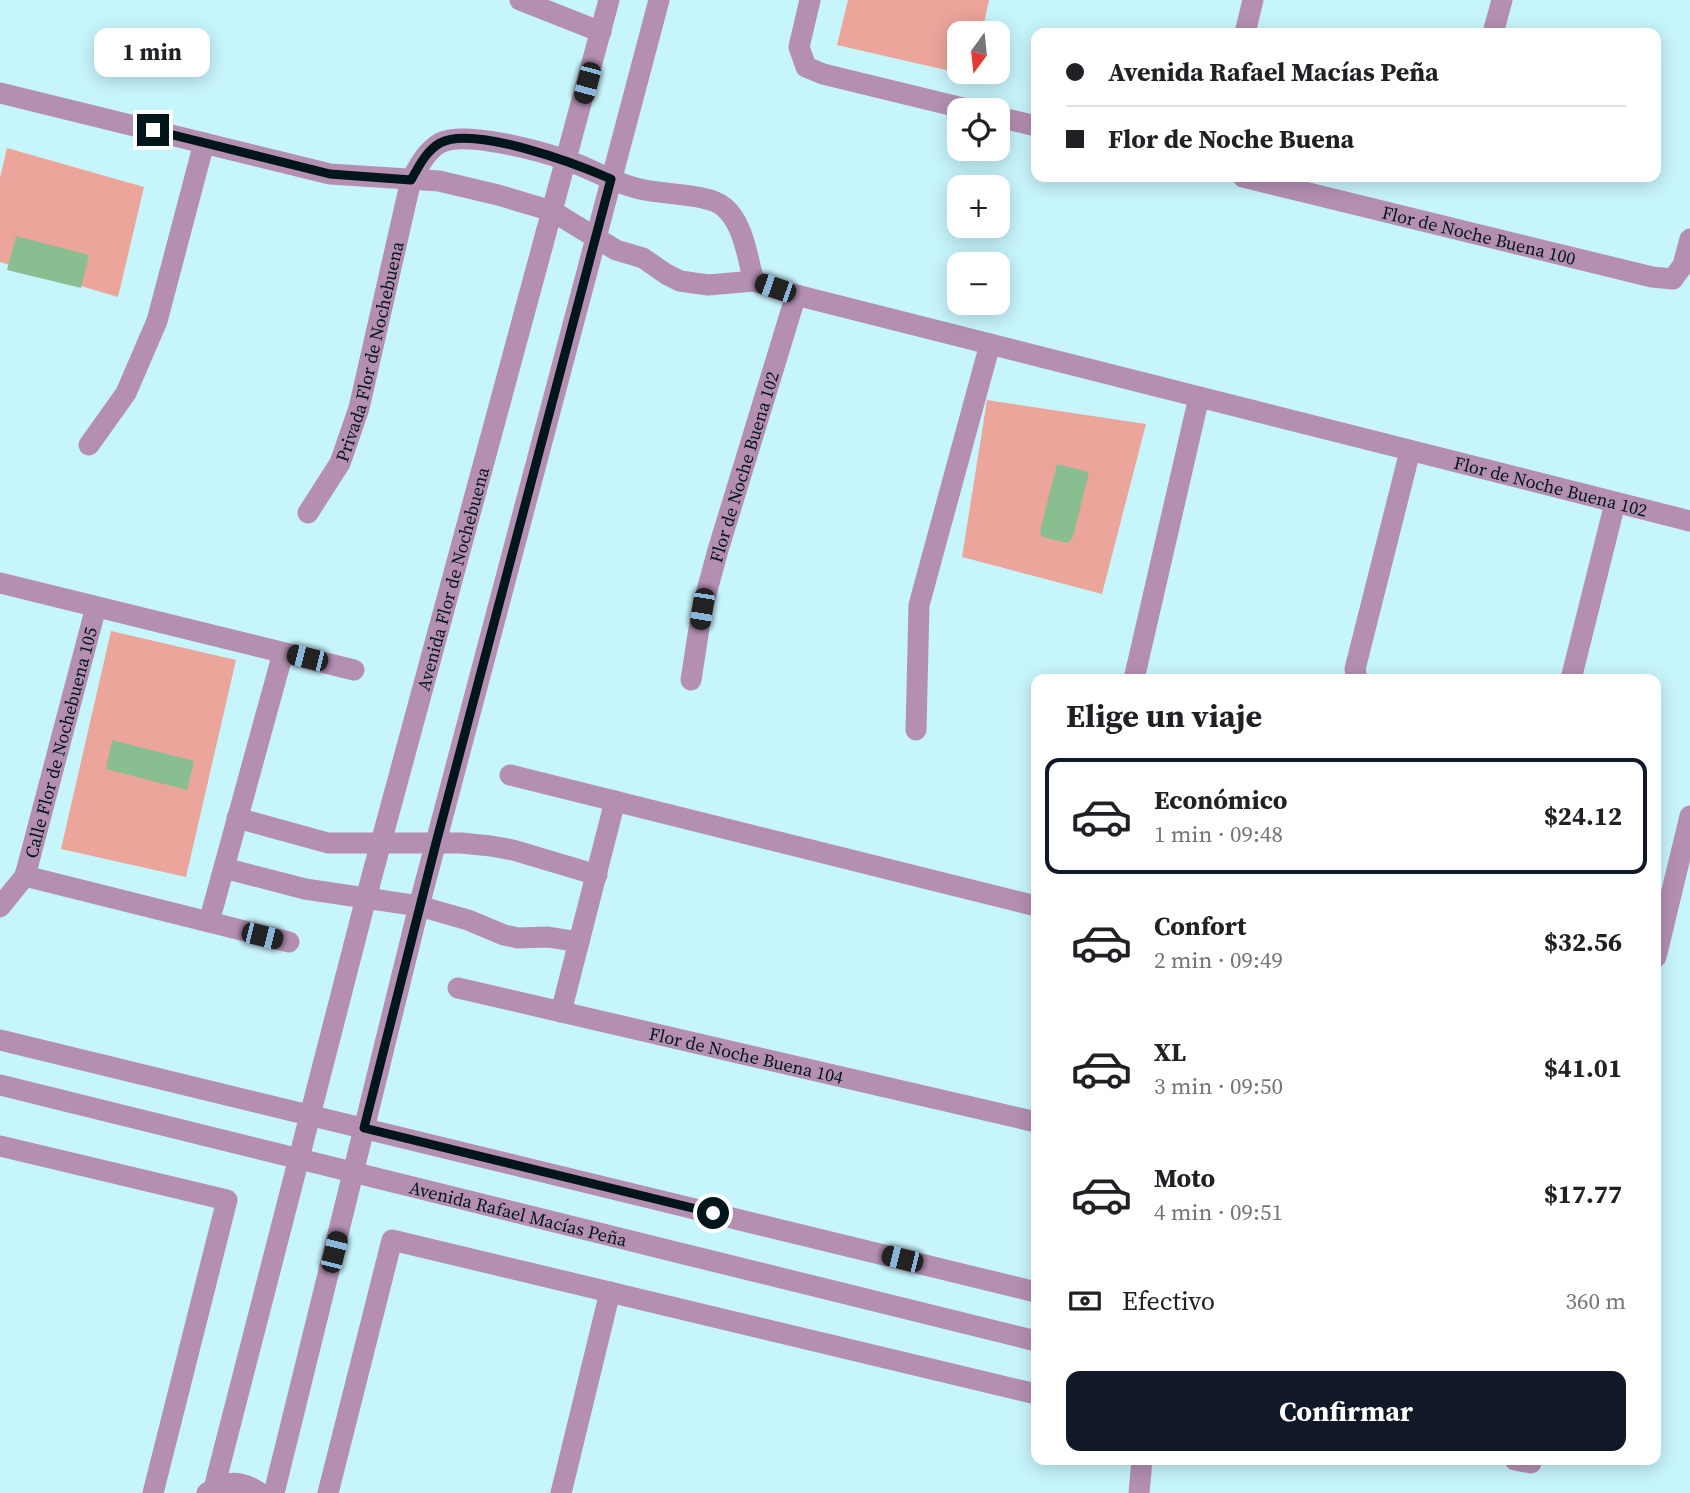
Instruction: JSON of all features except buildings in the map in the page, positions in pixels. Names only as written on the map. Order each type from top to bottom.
[{"type":"street","points":[[520,0],[601,32]]},
{"type":"street","name":"Avenida Flor de Nochebuena","points":[[211,1490],[366,898],[609,0]]},
{"type":"street","points":[[274,1493],[419,906],[659,0]]},
{"type":"street","points":[[810,0],[799,47],[806,67],[822,74],[947,104]]},
{"type":"street","points":[[1246,28],[1253,0]]},
{"type":"street","points":[[1494,28],[1502,0]]},
{"type":"street","points":[[0,93],[330,174],[411,180],[439,181],[498,195],[552,211],[616,250],[643,258],[680,281],[708,285],[754,281],[738,227],[722,205],[712,200],[633,188],[566,160],[510,145],[456,138],[442,142],[427,153],[411,180]]},
{"type":"street","points":[[1010,120],[1031,125]]},
{"type":"street","points":[[89,445],[126,393],[157,321],[204,143]]},
{"type":"street","name":"Privada Flor de Nochebuena","points":[[308,513],[340,463],[359,408],[411,180]]},
{"type":"street","name":"Flor de Noche Buena 100","points":[[1264,182],[1673,279],[1684,265],[1690,239]]},
{"type":"street","name":"Flor de Noche Buena 102","points":[[754,281],[796,295],[1690,522]]},
{"type":"street","name":"Flor de Noche Buena 102","points":[[691,680],[702,609],[718,550],[796,295]]},
{"type":"street","points":[[916,730],[919,605],[990,344]]},
{"type":"street","points":[[1135,674],[1199,397]]},
{"type":"street","points":[[1356,674],[1354,669],[1410,450]]},
{"type":"street","points":[[1572,674],[1615,502]]},
{"type":"street","name":"Calle Flor de Nochebuena 105","points":[[0,583],[355,670]]},
{"type":"street","name":"Calle Flor de Nochebuena 105","points":[[0,907],[25,876],[96,607]]},
{"type":"street","points":[[209,922],[283,653]]},
{"type":"street","points":[[510,775],[1031,905]]},
{"type":"street","points":[[561,1012],[615,801]]},
{"type":"street","points":[[1661,936],[1690,816]]},
{"type":"street","points":[[237,818],[320,842],[461,843],[513,850],[597,875]]},
{"type":"street","points":[[224,868],[305,889],[419,906],[468,920],[504,935],[579,942]]},
{"type":"street","name":"Calle Flor de Nochebuena 105","points":[[25,876],[289,942]]},
{"type":"street","name":"Flor de Noche Buena 104","points":[[458,988],[1031,1121]]},
{"type":"street","points":[[0,1040],[1031,1291]]},
{"type":"street","name":"Avenida Rafael Macías Peña","points":[[0,1085],[1031,1340]]},
{"type":"street","points":[[0,1146],[227,1200],[153,1493]]},
{"type":"street","points":[[328,1493],[392,1240],[1031,1393]]},
{"type":"street","points":[[561,1493],[610,1292]]},
{"type":"street","points":[[1139,1493],[1142,1465]]},
{"type":"street","points":[[211,1490],[225,1483],[238,1483],[260,1493]]},
{"type":"shaded area","points":[[848,0],[989,0],[985,21],[947,21],[947,70],[837,45]]},
{"type":"shaded area","points":[[7,148],[144,187],[118,297],[0,262],[0,178]]},
{"type":"shaded area","points":[[16,236],[89,255],[81,288],[7,270]]},
{"type":"shaded area","points":[[987,400],[1146,424],[1102,594],[962,557]]},
{"type":"shaded area","points":[[1057,464],[1089,472],[1073,537],[1068,543],[1042,537],[1040,531]]},
{"type":"shaded area","points":[[111,631],[236,660],[186,877],[61,849]]},
{"type":"shaded area","points":[[112,740],[194,761],[187,790],[106,769]]},
{"type":"route","points":[[153,130],[330,174],[411,180],[427,153],[442,142],[456,138],[510,145],[566,160],[611,179],[436,843],[364,1128],[713,1213]]}]
